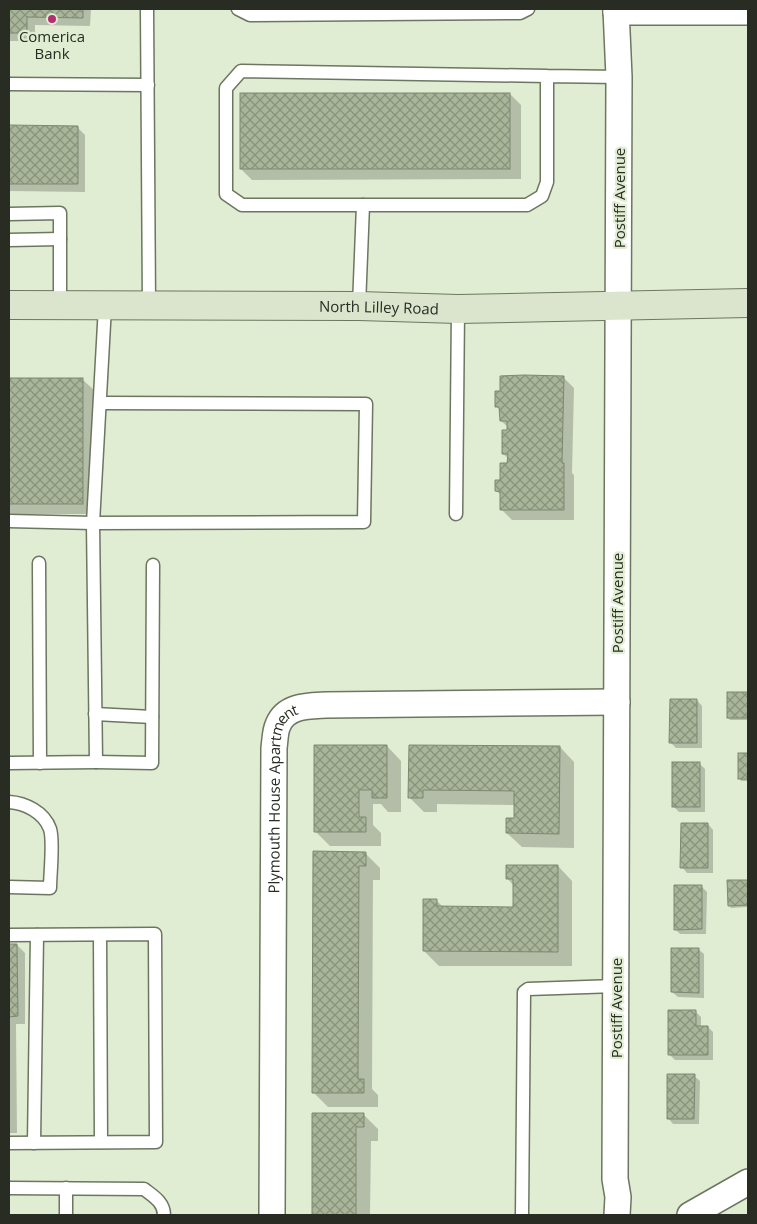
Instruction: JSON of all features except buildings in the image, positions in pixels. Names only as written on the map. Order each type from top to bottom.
[{"type":"street","points":[[616,11],[748,12]]},
{"type":"street","name":"Postiff Avenue","points":[[616,11],[619,77],[619,305],[615,1179],[622,1209]]},
{"type":"street","name":"North Lilley Road","points":[[9,306],[359,306],[458,309],[748,303]]},
{"type":"street","name":"Plymouth House Apartment","points":[[272,1215],[274,748],[278,725],[286,713],[309,706],[617,702]]},
{"type":"street","points":[[690,1215],[748,1182]]},
{"type":"lane","points":[[147,9],[148,306]]},
{"type":"lane","points":[[238,9],[250,15],[520,13],[528,9]]},
{"type":"lane","points":[[546,76],[547,182],[542,196],[527,205],[242,205],[226,194],[226,88],[241,71],[619,77]]},
{"type":"lane","points":[[9,84],[148,86]]},
{"type":"lane","points":[[359,306],[362,205]]},
{"type":"lane","points":[[9,214],[60,213],[60,306]]},
{"type":"lane","points":[[9,240],[60,239]]},
{"type":"lane","points":[[96,762],[93,523],[106,306]]},
{"type":"lane","points":[[456,514],[458,309]]},
{"type":"lane","points":[[9,521],[93,523],[364,522],[366,404],[100,403]]},
{"type":"lane","points":[[39,563],[40,763]]},
{"type":"lane","points":[[9,763],[152,763],[153,565]]},
{"type":"lane","points":[[95,714],[152,717]]},
{"type":"lane","points":[[9,802],[27,806],[40,814],[50,828],[51,851],[50,888],[9,887]]},
{"type":"lane","points":[[9,935],[154,934],[156,1142],[9,1143]]},
{"type":"lane","points":[[34,1143],[37,935]]},
{"type":"lane","points":[[100,935],[101,1142]]},
{"type":"lane","points":[[522,1215],[524,992],[528,989],[616,986]]},
{"type":"lane","points":[[9,1188],[144,1189],[157,1198],[164,1210],[164,1215]]},
{"type":"lane","points":[[66,1188],[66,1215]]},
{"type":"place","name":"Comerica Bank","points":[[52,19]]}]
